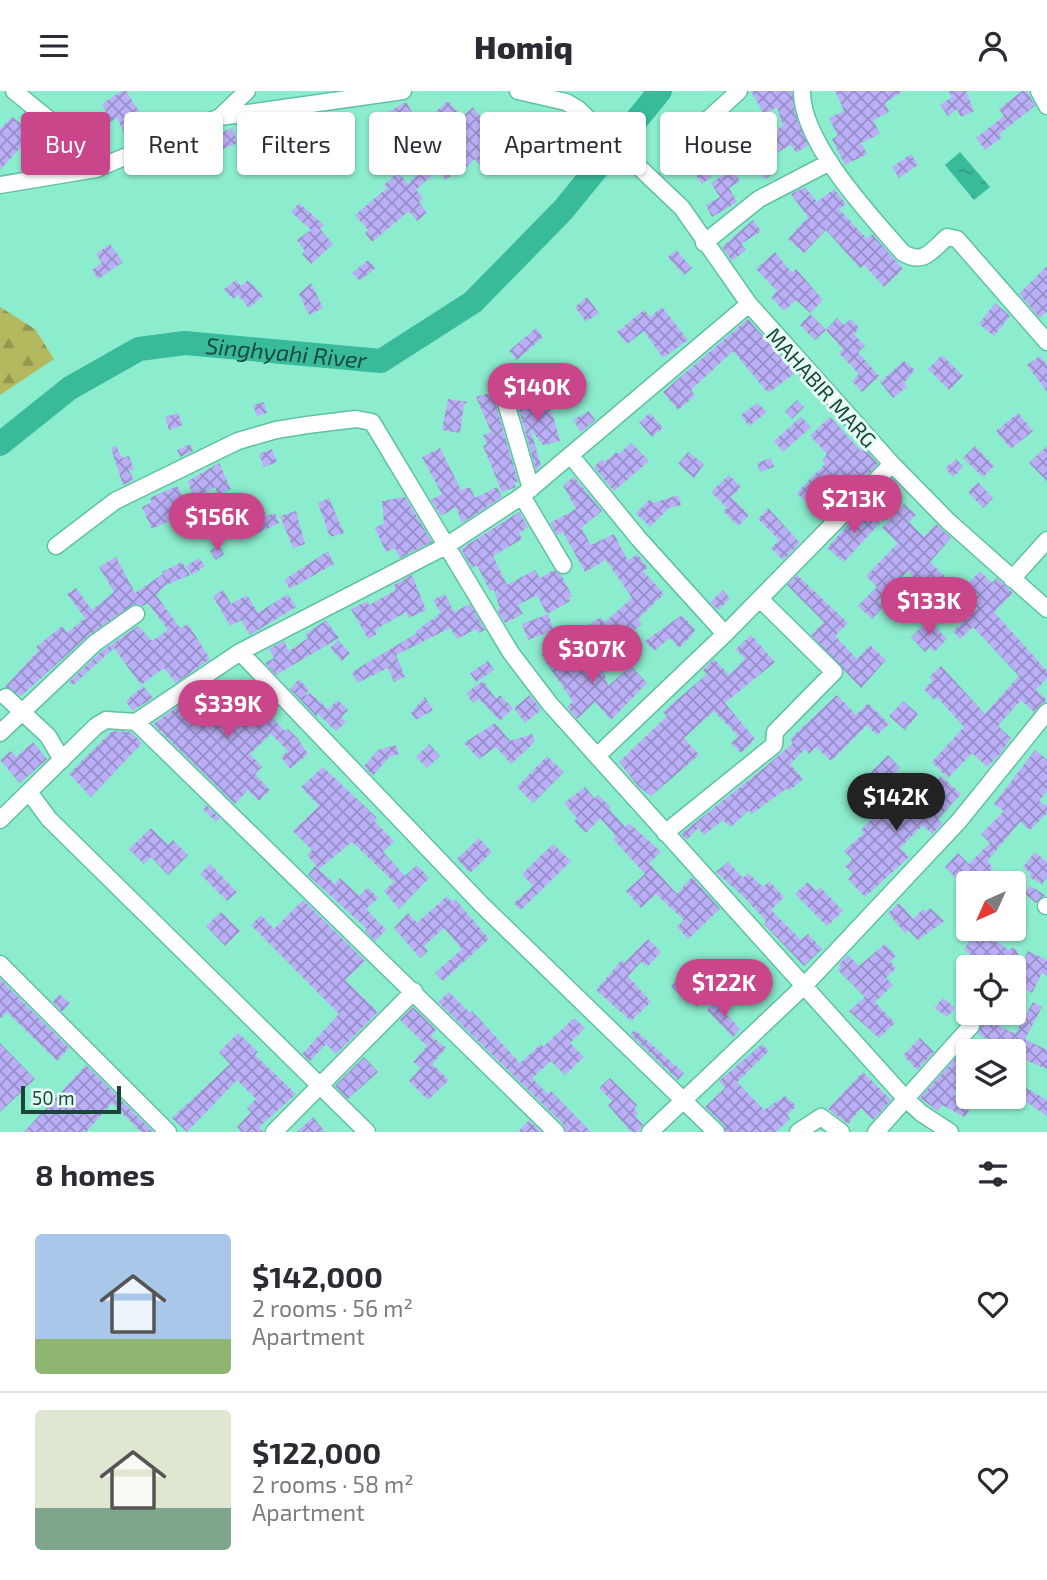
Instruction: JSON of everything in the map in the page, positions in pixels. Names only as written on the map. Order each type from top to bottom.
[{"type":"street","points":[[14,91],[40,112]]},
{"type":"street","points":[[223,114],[247,91]]},
{"type":"street","points":[[223,117],[403,91]]},
{"type":"street","points":[[517,91],[573,101]]},
{"type":"street","points":[[717,112],[739,91]]},
{"type":"street","points":[[802,91],[810,125],[830,162],[902,253],[914,259],[925,258],[947,237],[957,239],[1047,342]]},
{"type":"street","points":[[1039,91],[1047,106]]},
{"type":"street","name":"MAHABIR MARG","points":[[573,101],[682,208],[748,304],[892,464],[1047,609]]},
{"type":"street","points":[[704,243],[759,199],[830,162]]},
{"type":"street","points":[[0,185],[60,175]]},
{"type":"street","points":[[0,820],[96,726],[106,720],[136,722],[240,652],[446,546],[526,493],[748,304]]},
{"type":"street","points":[[499,379],[526,493],[563,565]]},
{"type":"street","points":[[56,547],[114,501],[238,441],[276,430],[356,419],[372,422],[511,653],[665,833],[905,1098],[921,1113],[950,1132]]},
{"type":"street","points":[[571,456],[639,539],[725,634]]},
{"type":"street","points":[[597,756],[725,634],[892,464]]},
{"type":"street","points":[[1012,579],[1047,540]]},
{"type":"street","points":[[665,833],[774,745],[775,732],[834,672],[760,599]]},
{"type":"street","points":[[0,733],[95,643],[136,614]]},
{"type":"street","points":[[240,652],[482,905],[716,1132]]},
{"type":"street","points":[[6,697],[48,736],[62,760]]},
{"type":"street","points":[[650,1132],[804,986],[959,821],[1047,712]]},
{"type":"street","points":[[136,722],[556,1132]]},
{"type":"street","points":[[29,792],[49,819],[367,1132]]},
{"type":"street","points":[[0,964],[168,1132]]},
{"type":"street","points":[[274,1132],[414,991]]},
{"type":"street","points":[[876,1132],[971,1026]]},
{"type":"street","points":[[798,1132],[821,1117],[841,1132]]},
{"type":"green space","points":[[0,307],[35,329],[54,359],[0,395]]},
{"type":"water","points":[[960,152],[990,187],[974,200],[945,165]]},
{"type":"building","points":[[126,91],[139,112],[124,112],[124,132],[117,118],[110,122],[110,112],[106,112],[102,104]]},
{"type":"building","points":[[751,91],[792,91],[795,114],[808,145],[796,153],[791,145],[777,153],[777,130],[783,126],[777,107],[763,112]]},
{"type":"building","points":[[835,91],[903,91],[885,103],[889,112],[873,120],[880,134],[861,143],[867,154],[845,165],[832,139],[838,136],[829,118],[844,111]]},
{"type":"building","points":[[948,91],[966,91],[974,111],[961,117],[957,109],[948,116],[940,105],[952,97]]},
{"type":"building","points":[[1022,91],[1027,91],[1035,106],[999,134],[1002,137],[985,150],[976,138],[1004,116],[999,109]]},
{"type":"building","points":[[448,101],[458,112],[435,112]]},
{"type":"building","points":[[406,102],[412,112],[389,112]]},
{"type":"building","points":[[473,107],[480,116],[480,163],[475,159],[466,168],[466,113]]},
{"type":"building","points":[[12,117],[21,123],[21,147],[0,170],[0,129]]},
{"type":"building","points":[[232,128],[237,143],[223,149],[223,132]]},
{"type":"building","points":[[911,154],[918,165],[899,178],[892,167]]},
{"type":"building","points":[[395,175],[400,175],[408,184],[417,175],[433,175],[416,190],[423,198],[419,202],[427,213],[417,221],[409,211],[372,242],[365,233],[368,230],[355,215],[387,188],[384,185]]},
{"type":"building","points":[[696,175],[710,175],[711,177],[702,184]]},
{"type":"building","points":[[724,175],[736,175],[740,181],[729,188],[737,202],[712,217],[706,205],[720,197],[711,183]]},
{"type":"building","points":[[805,187],[817,202],[834,189],[846,204],[839,209],[867,239],[872,234],[903,269],[884,287],[864,265],[860,268],[826,230],[804,253],[788,239],[808,217],[791,194]]},
{"type":"building","points":[[299,203],[324,225],[320,229],[333,244],[311,264],[302,254],[305,251],[297,240],[311,230],[291,212]]},
{"type":"building","points":[[753,220],[761,231],[741,244],[746,250],[732,261],[722,247]]},
{"type":"building","points":[[110,244],[123,262],[98,279],[92,270],[102,263],[96,254]]},
{"type":"building","points":[[676,250],[692,268],[684,275],[668,257]]},
{"type":"building","points":[[775,252],[792,273],[796,269],[823,300],[810,313],[796,300],[784,311],[771,297],[777,291],[756,269]]},
{"type":"building","points":[[368,260],[375,268],[360,281],[352,273]]},
{"type":"building","points":[[1047,266],[1047,312],[1040,318],[1019,294]]},
{"type":"building","points":[[236,280],[241,286],[248,280],[263,296],[249,308],[238,295],[233,299],[224,289]]},
{"type":"building","points":[[311,283],[323,308],[309,315],[299,294]]},
{"type":"building","points":[[587,297],[599,313],[586,322],[575,307]]},
{"type":"building","points":[[995,303],[1010,316],[994,336],[979,324]]},
{"type":"building","points":[[662,307],[688,340],[663,358],[644,331],[627,344],[617,332],[644,310],[650,317]]},
{"type":"building","points":[[810,314],[826,330],[815,340],[800,325]]},
{"type":"building","points":[[837,318],[844,325],[851,319],[859,328],[854,334],[865,346],[858,352],[879,376],[862,392],[852,381],[859,374],[839,353],[843,349],[826,330]]},
{"type":"building","points":[[748,319],[795,373],[768,393],[733,351],[691,390],[695,396],[678,410],[663,392]]},
{"type":"building","points":[[536,328],[543,337],[517,360],[509,351]]},
{"type":"building","points":[[942,355],[963,376],[949,390],[928,369]]},
{"type":"building","points":[[1040,356],[1047,365],[1047,392],[1027,365]]},
{"type":"building","points":[[904,361],[915,370],[904,383],[907,387],[893,398],[880,382]]},
{"type":"building","points":[[558,364],[562,378],[548,382],[540,369]]},
{"type":"building","points":[[520,384],[528,409],[549,401],[560,441],[543,445],[530,428],[541,466],[536,470],[512,385]]},
{"type":"building","points":[[492,392],[518,481],[514,483],[516,487],[502,492],[483,446],[487,444],[483,435],[491,432],[476,397]]},
{"type":"building","points":[[448,399],[468,402],[464,405],[460,433],[442,430]]},
{"type":"building","points":[[797,400],[804,407],[792,419],[785,412]]},
{"type":"building","points":[[264,402],[267,413],[257,416],[253,405]]},
{"type":"building","points":[[757,403],[767,412],[749,426],[741,415]]},
{"type":"building","points":[[589,411],[595,420],[581,432],[573,420]]},
{"type":"building","points":[[178,413],[183,425],[169,430],[165,417]]},
{"type":"building","points":[[650,413],[663,428],[652,437],[639,422]]},
{"type":"building","points":[[1018,413],[1033,431],[1011,449],[996,431]]},
{"type":"building","points":[[801,417],[811,427],[783,452],[774,441]]},
{"type":"building","points":[[830,417],[861,451],[864,448],[878,464],[844,498],[836,488],[814,510],[797,493],[825,464],[822,461],[827,454],[810,436]]},
{"type":"building","points":[[631,443],[649,461],[614,491],[594,467],[602,459],[605,462],[616,452],[619,454]]},
{"type":"building","points":[[190,444],[193,451],[180,457],[177,450]]},
{"type":"building","points":[[116,446],[122,458],[129,456],[134,469],[129,471],[134,480],[123,485],[111,448]]},
{"type":"building","points":[[975,446],[994,466],[983,477],[963,458]]},
{"type":"building","points":[[1047,446],[1047,481],[1029,463]]},
{"type":"building","points":[[440,448],[461,490],[470,487],[475,498],[497,487],[502,497],[462,523],[456,507],[441,516],[431,500],[442,494],[422,457]]},
{"type":"building","points":[[272,449],[277,462],[264,467],[259,454]]},
{"type":"building","points":[[688,452],[704,464],[694,478],[678,464]]},
{"type":"building","points":[[771,458],[774,467],[760,472],[757,463]]},
{"type":"building","points":[[956,459],[963,467],[953,477],[945,468]]},
{"type":"building","points":[[219,463],[231,489],[218,494],[215,487],[194,499],[188,481]]},
{"type":"building","points":[[729,475],[741,487],[731,497],[749,515],[738,526],[723,511],[727,508],[711,492]]},
{"type":"building","points":[[574,477],[602,511],[581,528],[591,545],[614,534],[628,561],[637,554],[648,568],[643,571],[664,594],[638,619],[642,624],[632,632],[630,630],[621,638],[616,632],[594,644],[585,627],[601,617],[604,623],[632,598],[606,560],[585,572],[563,532],[557,535],[550,523],[576,509],[563,485]]},
{"type":"building","points":[[978,482],[993,498],[983,508],[968,492]]},
{"type":"building","points":[[177,486],[187,503],[179,507],[183,515],[152,529],[142,507],[152,502],[150,498]]},
{"type":"building","points":[[252,495],[263,517],[275,513],[279,523],[249,537],[230,506]]},
{"type":"building","points":[[678,495],[681,505],[669,508],[650,527],[636,513],[650,499],[653,503]]},
{"type":"building","points":[[405,497],[432,542],[400,558],[395,548],[386,552],[375,528],[384,523],[382,501]]},
{"type":"building","points":[[329,498],[344,533],[330,537],[318,503]]},
{"type":"building","points":[[904,504],[916,515],[909,522],[924,537],[936,524],[951,538],[930,562],[957,588],[939,605],[908,571],[878,601],[884,606],[872,619],[858,606],[877,587],[866,576],[898,543],[882,528]]},
{"type":"building","points":[[864,507],[880,523],[844,562],[827,548]]},
{"type":"building","points":[[768,508],[800,543],[783,560],[771,548],[779,540],[758,519]]},
{"type":"building","points":[[296,511],[305,544],[293,548],[280,516]]},
{"type":"building","points":[[519,512],[528,527],[519,533],[522,539],[493,556],[507,585],[535,570],[540,578],[554,570],[561,575],[572,596],[568,598],[570,601],[547,614],[537,595],[518,605],[523,614],[505,623],[497,610],[500,609],[494,590],[490,591],[477,565],[472,568],[461,549]]},
{"type":"building","points":[[219,546],[224,554],[216,560],[210,551]]},
{"type":"building","points":[[328,551],[334,564],[290,589],[284,580]]},
{"type":"building","points":[[116,557],[135,593],[163,574],[162,572],[182,562],[190,575],[164,586],[156,595],[180,628],[188,624],[210,659],[176,683],[164,668],[141,685],[114,648],[73,685],[69,682],[102,651],[138,626],[152,641],[168,630],[148,603],[143,606],[134,604],[89,635],[21,696],[5,687],[39,650],[36,647],[62,626],[67,633],[85,618],[67,594],[76,588],[92,610],[114,592],[99,567]]},
{"type":"building","points":[[199,558],[205,566],[192,575],[186,566]]},
{"type":"building","points":[[980,571],[992,583],[997,578],[1013,593],[994,612],[1047,671],[1047,678],[1036,690],[1047,700],[1034,712],[1021,700],[998,726],[1011,738],[999,755],[987,767],[972,753],[948,778],[932,762],[964,727],[937,697],[934,700],[924,689],[933,680],[929,677],[941,666],[985,714],[1019,676],[973,627],[960,639],[953,631],[978,608],[960,592]]},
{"type":"building","points":[[412,575],[426,610],[409,618],[406,612],[375,630],[377,634],[368,639],[351,609],[367,601],[369,605],[396,590],[394,585]]},
{"type":"building","points":[[797,575],[848,623],[835,636],[857,659],[870,645],[886,660],[861,688],[811,635],[824,622],[787,585]]},
{"type":"building","points":[[223,590],[231,604],[247,595],[258,613],[288,594],[296,607],[250,635],[241,620],[230,626],[213,596]]},
{"type":"building","points":[[723,590],[730,599],[718,610],[710,602]]},
{"type":"building","points":[[445,594],[454,612],[470,604],[485,630],[479,633],[476,629],[457,639],[450,628],[396,655],[405,677],[394,682],[388,668],[357,683],[352,672],[417,633],[416,631],[441,613],[433,600]]},
{"type":"building","points":[[548,614],[554,630],[528,640],[522,624]]},
{"type":"building","points":[[682,615],[695,630],[693,634],[679,648],[670,638],[654,651],[645,641]]},
{"type":"building","points":[[326,620],[339,638],[276,675],[265,663],[274,658],[269,649],[284,641],[289,651],[308,638],[306,634]]},
{"type":"building","points":[[929,620],[947,639],[934,652],[930,647],[925,652],[911,637]]},
{"type":"building","points":[[751,635],[775,662],[725,703],[755,739],[741,753],[731,743],[738,736],[714,711],[684,738],[699,755],[651,796],[638,786],[619,762],[667,716],[663,712],[707,674],[703,670],[714,659],[729,675],[745,659],[736,649]]},
{"type":"building","points":[[338,640],[350,653],[342,661],[330,648]]},
{"type":"building","points":[[559,644],[573,664],[584,660],[589,674],[603,669],[608,686],[631,666],[647,683],[611,720],[595,702],[577,719],[567,707],[573,702],[541,655]]},
{"type":"building","points":[[488,661],[494,670],[476,682],[470,673]]},
{"type":"building","points":[[219,679],[244,709],[261,695],[270,706],[265,710],[285,731],[288,729],[298,739],[308,754],[290,769],[281,757],[288,751],[271,734],[250,754],[262,767],[255,774],[270,790],[259,801],[248,790],[235,804],[153,724],[184,702],[189,707]]},
{"type":"building","points":[[299,679],[309,690],[304,696],[310,693],[328,709],[338,700],[348,710],[341,717],[346,722],[336,731],[317,713],[317,717],[290,689]]},
{"type":"building","points":[[483,681],[496,699],[500,695],[513,708],[500,721],[479,699],[473,703],[466,693]]},
{"type":"building","points":[[143,686],[153,698],[132,711],[126,701]]},
{"type":"building","points":[[530,695],[541,710],[525,723],[514,708]]},
{"type":"building","points":[[837,695],[856,715],[868,703],[889,724],[877,735],[867,725],[831,761],[816,747],[809,754],[805,749],[790,764],[803,779],[752,814],[749,810],[731,827],[723,820],[704,835],[698,828],[687,840],[681,834],[793,743],[790,739]]},
{"type":"building","points":[[425,697],[433,710],[416,720],[411,713]]},
{"type":"building","points":[[903,701],[918,714],[905,730],[889,716]]},
{"type":"building","points":[[495,723],[510,741],[532,734],[535,742],[511,764],[496,747],[479,759],[464,743]]},
{"type":"building","points":[[112,731],[131,732],[142,743],[91,797],[69,774]]},
{"type":"building","points":[[33,742],[47,759],[20,783],[0,760],[11,751],[16,757]]},
{"type":"building","points":[[429,744],[440,756],[427,768],[416,757]]},
{"type":"building","points":[[396,745],[399,754],[389,757],[373,776],[364,766],[378,750]]},
{"type":"building","points":[[1035,750],[1047,760],[1047,791],[1039,801],[1047,806],[1047,813],[1030,830],[1020,822],[987,861],[993,868],[990,871],[956,871],[956,878],[945,867],[958,853],[969,864],[990,843],[981,834],[1004,811],[994,804]]},
{"type":"building","points":[[888,755],[900,768],[881,785],[870,773]]},
{"type":"building","points":[[547,756],[564,772],[533,803],[517,787]]},
{"type":"building","points":[[323,767],[377,818],[374,821],[394,841],[383,852],[405,876],[417,865],[429,878],[399,909],[384,891],[394,882],[352,842],[319,869],[307,855],[312,850],[293,831],[319,806],[301,787]]},
{"type":"building","points":[[941,776],[961,794],[938,819],[942,824],[932,834],[923,825],[900,848],[909,857],[865,897],[848,879],[853,873],[845,866],[852,859],[844,851],[864,833],[861,830],[890,799],[895,804],[912,785],[923,795]]},
{"type":"building","points":[[585,787],[595,799],[598,795],[611,807],[609,809],[625,827],[629,823],[661,852],[649,863],[677,894],[692,877],[720,909],[688,939],[677,927],[684,920],[656,894],[641,908],[626,891],[645,874],[613,839],[616,836],[600,818],[586,833],[574,821],[577,818],[564,803]]},
{"type":"building","points":[[206,805],[220,818],[216,822],[203,809]]},
{"type":"building","points":[[151,828],[168,845],[173,840],[188,855],[168,875],[151,857],[144,864],[129,849]]},
{"type":"building","points":[[479,838],[492,852],[470,873],[457,859]]},
{"type":"building","points":[[553,844],[571,861],[521,910],[514,903],[533,886],[522,874]]},
{"type":"building","points":[[1035,852],[1047,862],[1047,877],[1042,884],[1029,877],[1031,874],[1023,867]]},
{"type":"building","points":[[728,862],[743,878],[748,873],[763,887],[769,881],[784,897],[771,910],[801,940],[808,934],[822,949],[804,966],[764,924],[766,921],[744,897],[716,872]]},
{"type":"building","points":[[210,864],[237,892],[227,901],[200,874]]},
{"type":"building","points":[[315,866],[335,884],[340,878],[359,896],[368,887],[378,898],[366,909],[386,930],[375,941],[365,931],[367,929],[308,875]]},
{"type":"building","points":[[808,882],[816,891],[820,887],[843,911],[827,926],[795,894]]},
{"type":"building","points":[[1030,886],[1045,895],[1036,903],[1026,895]]},
{"type":"building","points":[[447,896],[452,902],[455,899],[489,939],[443,981],[435,973],[462,949],[444,928],[424,946],[428,951],[420,958],[394,928],[408,913],[417,923]]},
{"type":"building","points":[[303,900],[365,961],[345,980],[378,1012],[336,1054],[326,1044],[310,1061],[302,1054],[339,1014],[251,925],[261,915],[274,929]]},
{"type":"building","points":[[899,903],[913,919],[923,909],[926,912],[930,908],[944,921],[918,940],[908,930],[905,933],[888,913]]},
{"type":"building","points":[[221,912],[240,931],[225,946],[206,926]]},
{"type":"building","points":[[648,939],[661,952],[648,966],[641,962],[628,976],[651,1002],[631,1021],[596,990],[622,960],[624,963]]},
{"type":"building","points":[[970,941],[995,941],[1009,950],[1014,947],[1019,955],[972,955],[964,950]]},
{"type":"building","points":[[885,944],[896,956],[890,961],[896,968],[886,978],[893,985],[875,1002],[895,1023],[879,1038],[849,1011],[865,997],[838,970],[841,967],[839,964],[848,955],[859,966]]},
{"type":"building","points":[[1028,951],[1047,960],[1047,976],[1042,973],[1032,993],[1026,990]]},
{"type":"building","points":[[685,973],[708,997],[697,1007],[690,999],[687,1002],[671,986]]},
{"type":"building","points":[[0,979],[69,1048],[57,1061],[7,1012],[0,1019]]},
{"type":"building","points":[[449,992],[470,1013],[472,1011],[520,1063],[541,1044],[543,1047],[574,1018],[585,1028],[570,1043],[584,1057],[565,1075],[551,1061],[532,1078],[548,1094],[551,1091],[591,1132],[566,1132],[563,1124],[438,1002]]},
{"type":"building","points":[[59,994],[70,1003],[62,1012],[53,1002]]},
{"type":"building","points":[[943,998],[955,1008],[947,1017],[934,1008]]},
{"type":"building","points":[[715,1002],[740,1029],[733,1037],[707,1010]]},
{"type":"building","points":[[1033,1002],[1042,1007],[1025,1039],[987,1039],[978,1034],[980,1025],[998,1025],[1015,1034],[1020,1025],[1026,1025],[1026,1014]]},
{"type":"building","points":[[413,1007],[436,1030],[431,1036],[446,1048],[432,1064],[449,1080],[428,1100],[409,1081],[421,1068],[413,1062],[427,1046],[400,1020]]},
{"type":"building","points":[[635,1030],[684,1073],[678,1080],[630,1034]]},
{"type":"building","points":[[238,1033],[258,1052],[255,1055],[296,1094],[259,1127],[264,1132],[242,1132],[237,1127],[251,1112],[247,1108],[256,1099],[237,1080],[187,1132],[172,1118],[230,1064],[219,1052]]},
{"type":"building","points":[[920,1038],[934,1052],[917,1070],[903,1055]]},
{"type":"building","points":[[1026,1040],[1047,1050],[1047,1069],[1026,1060]]},
{"type":"building","points":[[0,1043],[35,1079],[0,1112]]},
{"type":"building","points":[[762,1044],[769,1051],[737,1082],[764,1110],[785,1096],[796,1106],[787,1115],[790,1119],[776,1132],[726,1132],[723,1124],[705,1107],[725,1088],[719,1081]]},
{"type":"building","points":[[364,1057],[378,1072],[348,1099],[335,1086]]},
{"type":"building","points":[[956,1058],[956,1090],[953,1094],[956,1096],[956,1109],[969,1109],[965,1117],[942,1105],[938,1111],[920,1098]]},
{"type":"building","points":[[86,1065],[153,1132],[141,1132],[112,1103],[86,1132],[24,1132]]},
{"type":"building","points":[[863,1072],[891,1100],[873,1120],[861,1108],[848,1124],[828,1109]]},
{"type":"building","points":[[610,1078],[637,1105],[634,1109],[638,1113],[635,1117],[643,1124],[638,1132],[631,1132],[608,1105],[612,1101],[599,1088]]},
{"type":"building","points":[[1026,1088],[1047,1100],[1047,1116],[1026,1102]]},
{"type":"building","points":[[313,1117],[325,1132],[297,1132]]},
{"type":"building","points":[[529,1120],[541,1132],[518,1132]]},
{"type":"waterway","name":"Singhyahi River","points":[[0,444],[70,388],[139,349],[185,343],[381,361],[473,302],[563,210],[660,91]]}]
